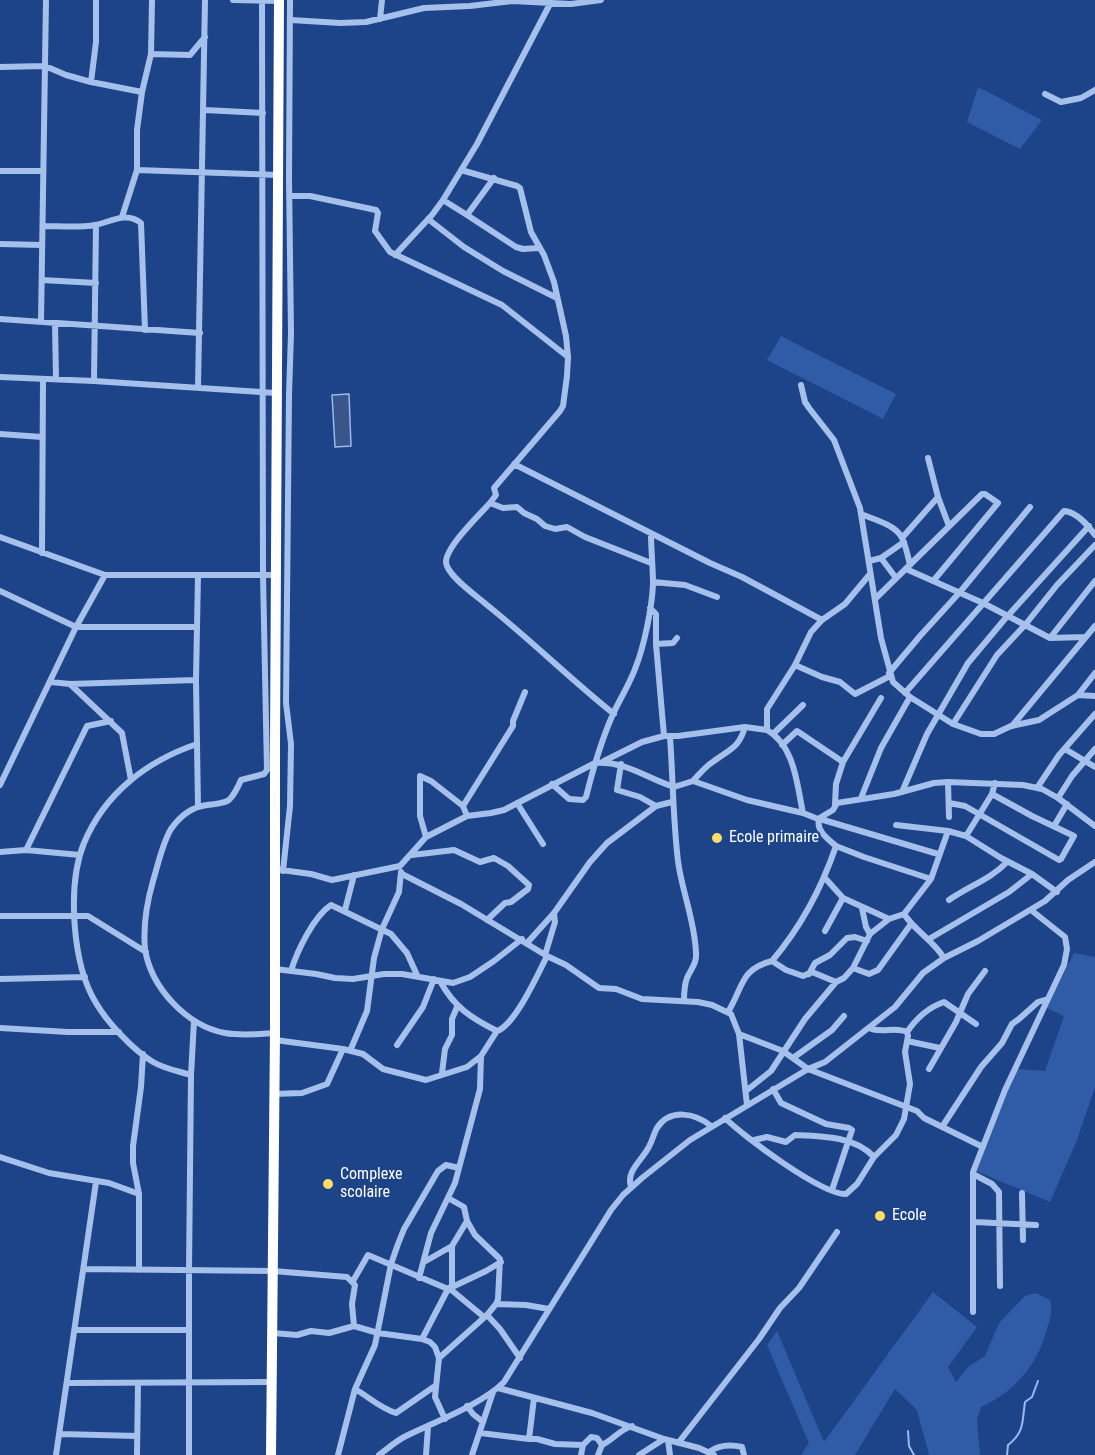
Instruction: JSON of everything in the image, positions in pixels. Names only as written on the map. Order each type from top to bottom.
[{"type":"highway","points":[[271,1455],[274,969],[279,870],[276,393],[278,175],[283,0]]},
{"type":"street","points":[[41,322],[46,0]]},
{"type":"street","points":[[91,82],[96,42],[96,0]]},
{"type":"street","points":[[122,217],[137,170],[137,130],[150,54],[152,0]]},
{"type":"street","points":[[198,388],[205,110],[205,0]]},
{"type":"street","points":[[233,0],[283,0],[291,20],[289,178],[291,333],[286,703],[291,744],[291,796],[279,870],[310,874],[329,880],[401,870],[546,956],[566,965],[599,988],[616,989],[642,999],[712,1005],[728,1012],[735,1020],[739,1034],[747,1105]]},
{"type":"street","points":[[262,0],[263,575],[267,770],[264,774],[241,780],[230,799],[224,803],[198,807],[184,813],[170,831],[150,893],[146,952],[151,970],[176,1005],[194,1021],[223,1033],[275,1036],[346,1050],[365,1055],[382,1069],[429,1079],[442,1073],[467,1067],[482,1056],[497,1030],[505,1026],[526,998],[546,956],[555,922],[554,913]]},
{"type":"street","points":[[380,19],[382,0]]},
{"type":"street","points":[[291,20],[366,22],[424,8],[512,1],[553,1],[571,4],[601,0]]},
{"type":"street","points":[[395,255],[443,200],[477,144],[553,1]]},
{"type":"street","points":[[150,54],[190,55],[205,37]]},
{"type":"street","points":[[0,67],[45,66],[91,82],[142,92]]},
{"type":"street","points":[[1045,94],[1061,102],[1081,98],[1095,90]]},
{"type":"street","points":[[205,110],[263,113]]},
{"type":"street","points":[[137,170],[278,175]]},
{"type":"street","points":[[461,170],[494,178],[520,188],[531,232],[549,267],[566,336],[568,357],[563,406],[494,488],[496,495],[451,550],[447,559],[448,569],[583,690],[614,714]]},
{"type":"street","points":[[0,171],[43,171]]},
{"type":"street","points":[[467,215],[494,178]]},
{"type":"street","points":[[290,196],[310,196],[376,210],[378,213],[375,231],[387,250],[502,305],[568,357]]},
{"type":"street","points":[[443,200],[516,247],[539,248]]},
{"type":"street","points":[[43,226],[96,225],[122,217],[138,220],[142,226],[145,330]]},
{"type":"street","points":[[428,219],[464,247],[557,298]]},
{"type":"street","points":[[94,381],[96,225]]},
{"type":"street","points":[[0,244],[42,245]]},
{"type":"street","points":[[42,280],[96,283]]},
{"type":"street","points":[[0,318],[95,327],[200,333]]},
{"type":"street","points":[[55,323],[56,379]]},
{"type":"street","points":[[0,377],[276,393]]},
{"type":"street","points":[[42,553],[43,380]]},
{"type":"street","points":[[801,385],[805,402],[834,440],[853,486],[861,514],[881,638],[893,682],[908,695],[953,724],[981,734],[994,734],[1011,726],[1039,720],[1078,694],[1095,673]]},
{"type":"street","points":[[0,434],[42,437]]},
{"type":"street","points":[[927,458],[949,526]]},
{"type":"street","points":[[514,464],[651,534],[750,581],[822,620]]},
{"type":"street","points":[[876,598],[983,494],[999,504],[934,580]]},
{"type":"street","points":[[869,561],[881,558],[903,540],[938,497]]},
{"type":"street","points":[[490,503],[503,508],[517,507],[545,526],[555,529],[567,527],[585,537],[651,563]]},
{"type":"street","points":[[795,665],[840,682],[855,694],[890,675],[920,636],[960,592],[1030,507]]},
{"type":"street","points":[[861,798],[877,756],[908,695],[983,603],[1064,511],[1072,513],[1089,526],[1095,535]]},
{"type":"street","points":[[861,514],[895,530],[903,540],[908,567]]},
{"type":"street","points":[[902,792],[937,714],[968,663],[1089,526]]},
{"type":"street","points":[[552,784],[569,799],[583,800],[586,797],[614,714],[636,668],[650,608],[653,582],[651,534]]},
{"type":"street","points":[[0,537],[105,575],[276,575]]},
{"type":"street","points":[[953,724],[998,655],[1057,585],[1095,545]]},
{"type":"street","points":[[881,558],[896,578]]},
{"type":"street","points":[[908,567],[1050,638],[1090,636]]},
{"type":"street","points":[[770,732],[767,709],[795,665],[811,633],[822,620],[845,604],[870,574]]},
{"type":"street","points":[[0,785],[76,627],[105,575]]},
{"type":"street","points":[[198,576],[196,627],[198,807]]},
{"type":"street","points":[[1050,638],[1095,581]]},
{"type":"street","points":[[653,582],[685,585],[717,597]]},
{"type":"street","points":[[0,591],[76,627],[196,627]]},
{"type":"street","points":[[650,608],[656,614],[656,644],[674,787],[672,802],[679,864],[692,921],[696,953],[694,965],[687,979],[684,1001]]},
{"type":"street","points":[[1011,726],[1090,636],[1095,626]]},
{"type":"street","points":[[656,644],[673,643],[677,638]]},
{"type":"street","points":[[51,682],[70,684],[196,680]]},
{"type":"street","points":[[70,684],[122,733],[131,780]]},
{"type":"street","points":[[464,806],[513,726],[525,692]]},
{"type":"street","points":[[1078,694],[1095,696]]},
{"type":"street","points":[[819,819],[833,810],[836,784],[843,762],[881,698]]},
{"type":"street","points":[[770,732],[803,705]]},
{"type":"street","points":[[1037,788],[1053,763],[1095,714]]},
{"type":"street","points":[[26,850],[87,726],[111,721]]},
{"type":"street","points":[[598,762],[621,764],[674,787],[693,781],[711,762],[735,747],[745,727]]},
{"type":"street","points":[[273,1094],[302,1093],[326,1084],[367,1011],[374,958],[382,929],[399,892],[401,870],[426,837],[467,816],[491,813],[518,803],[552,784],[642,742],[667,736],[745,727],[770,732],[783,745],[793,764],[803,813]]},
{"type":"street","points":[[783,745],[797,731],[843,762]]},
{"type":"street","points":[[191,1075],[173,1071],[153,1062],[119,1032],[96,1003],[85,977],[74,915],[75,880],[80,855],[100,814],[131,780],[158,759],[197,744]]},
{"type":"street","points":[[1065,749],[1095,767]]},
{"type":"street","points":[[1058,798],[1072,776],[1095,749]]},
{"type":"street","points":[[621,764],[617,790],[640,797],[657,806]]},
{"type":"street","points":[[426,837],[420,816],[420,776],[431,781],[464,806],[467,816]]},
{"type":"street","points":[[693,781],[747,800],[803,813],[938,854]]},
{"type":"street","points":[[835,804],[948,782],[995,783],[1037,788],[1058,798],[1095,826]]},
{"type":"street","points":[[948,782],[949,817]]},
{"type":"street","points":[[966,836],[992,794],[995,783]]},
{"type":"street","points":[[949,803],[962,805],[1060,860],[1074,836],[992,794]]},
{"type":"street","points":[[274,969],[353,979],[390,973],[417,975],[453,983],[470,976],[524,941],[554,913],[607,843],[657,806],[672,802]]},
{"type":"street","points":[[518,803],[543,844]]},
{"type":"street","points":[[1054,826],[1067,804]]},
{"type":"street","points":[[819,819],[818,824],[822,833],[836,846],[930,879]]},
{"type":"street","points":[[896,825],[948,831],[966,836],[1007,862],[1032,874],[1057,892]]},
{"type":"street","points":[[746,1091],[771,1071],[806,1019],[836,982],[844,978],[853,968],[870,934],[889,919],[904,914],[930,879],[948,831]]},
{"type":"street","points":[[728,1012],[748,971],[772,961],[798,924],[825,878],[836,846]]},
{"type":"street","points":[[0,852],[26,850],[80,855]]},
{"type":"street","points":[[412,855],[454,850],[480,862],[494,858],[508,866],[529,885],[528,889],[511,902],[505,903],[487,920]]},
{"type":"street","points":[[949,900],[986,880],[1007,862]]},
{"type":"street","points":[[472,1455],[495,1390],[520,1358],[611,1210],[631,1187],[711,1126],[808,1069],[825,1062],[895,1007],[923,973],[944,958],[1031,910],[1095,862]]},
{"type":"street","points":[[929,939],[1009,892],[1032,874]]},
{"type":"street","points":[[345,910],[354,875]]},
{"type":"street","points":[[825,878],[843,898],[889,919]]},
{"type":"street","points":[[825,931],[843,898]]},
{"type":"street","points":[[291,971],[298,950],[312,927],[331,905],[382,929],[396,939],[407,953],[417,975]]},
{"type":"street","points":[[862,908],[870,934]]},
{"type":"street","points":[[973,1312],[973,1174],[1005,1090],[1064,965],[1066,956],[1065,937],[1031,910]]},
{"type":"street","points":[[904,914],[910,924],[929,939],[944,958]]},
{"type":"street","points":[[0,916],[93,917],[146,952]]},
{"type":"street","points":[[853,968],[869,974],[878,970],[910,924]]},
{"type":"street","points":[[809,974],[818,961],[830,955],[848,938],[855,937],[867,941]]},
{"type":"street","points":[[772,961],[798,975],[805,976],[813,972],[836,982]]},
{"type":"street","points":[[929,1069],[960,1014],[968,994],[985,971]]},
{"type":"street","points":[[0,979],[85,977]]},
{"type":"street","points":[[437,980],[457,1007],[497,1030]]},
{"type":"street","points":[[397,1045],[423,1007],[437,980]]},
{"type":"street","points":[[942,1127],[981,1067],[1002,1042],[1012,1024],[1038,1002],[1048,999]]},
{"type":"street","points":[[725,1118],[783,1165],[843,1195],[851,1191],[874,1157],[900,1129],[905,1116],[910,1084],[904,1052],[907,1032],[921,1016],[941,1003],[947,1004],[976,1024]]},
{"type":"street","points":[[442,1073],[445,1048],[453,1030],[452,1019],[457,1007]]},
{"type":"street","points":[[793,1058],[831,1030],[844,1016]]},
{"type":"street","points":[[189,1455],[191,1075],[194,1021]]},
{"type":"street","points":[[0,1028],[119,1032]]},
{"type":"street","points":[[869,1029],[876,1032],[898,1028],[907,1032]]},
{"type":"street","points":[[739,1034],[783,1051],[808,1069],[917,1111],[924,1118],[983,1147]]},
{"type":"street","points":[[907,1041],[940,1048]]},
{"type":"street","points":[[139,1270],[139,1194],[133,1163],[133,1146],[143,1054]]},
{"type":"street","points":[[419,1278],[431,1233],[459,1168],[480,1089],[482,1056]]},
{"type":"street","points":[[773,1089],[781,1102],[826,1124],[851,1129],[839,1176],[832,1190]]},
{"type":"street","points":[[631,1187],[630,1177],[638,1161],[648,1150],[656,1129],[662,1122],[684,1114],[698,1117],[711,1126]]},
{"type":"street","points":[[754,1140],[767,1137],[786,1142],[798,1135],[847,1141],[874,1157]]},
{"type":"street","points":[[0,1156],[49,1173],[109,1183],[139,1194]]},
{"type":"street","points":[[338,1455],[355,1389],[374,1350],[392,1264],[404,1229],[436,1174],[446,1165],[459,1168]]},
{"type":"street","points":[[973,1174],[998,1190],[1000,1286]]},
{"type":"street","points":[[56,1455],[96,1182]]},
{"type":"street","points":[[1022,1194],[1023,1240]]},
{"type":"street","points":[[438,1358],[486,1316],[496,1304],[501,1262],[499,1256],[475,1235],[467,1221],[464,1207],[448,1198]]},
{"type":"street","points":[[422,1339],[450,1288],[452,1246],[467,1221]]},
{"type":"street","points":[[974,1222],[1036,1225]]},
{"type":"street","points":[[679,1442],[759,1340],[780,1308],[799,1288],[837,1232]]},
{"type":"street","points":[[424,1262],[452,1246]]},
{"type":"street","points":[[353,1281],[368,1255],[419,1278],[450,1288],[500,1329],[520,1358]]},
{"type":"street","points":[[450,1288],[501,1262]]},
{"type":"street","points":[[84,1269],[273,1271],[347,1278],[355,1285],[352,1304],[354,1326]]},
{"type":"street","points":[[496,1304],[526,1305],[549,1309]]},
{"type":"street","points":[[273,1333],[297,1335],[329,1332],[354,1326],[378,1333],[422,1339],[434,1344],[438,1358],[435,1397],[445,1419]]},
{"type":"street","points":[[75,1330],[189,1330]]},
{"type":"street","points":[[67,1383],[271,1382]]},
{"type":"street","points":[[137,1455],[138,1383]]},
{"type":"street","points":[[355,1389],[371,1398],[376,1404],[396,1413],[435,1386]]},
{"type":"street","points":[[379,1455],[403,1437],[445,1419],[495,1390],[592,1413],[712,1453],[719,1446],[742,1447],[744,1455]]},
{"type":"street","points":[[529,1439],[534,1398]]},
{"type":"street","points":[[467,1406],[483,1422]]},
{"type":"street","points":[[598,1455],[602,1445],[611,1441],[621,1430],[632,1426]]},
{"type":"street","points":[[426,1455],[428,1427]]},
{"type":"street","points":[[480,1433],[537,1439],[555,1444],[583,1445]]},
{"type":"street","points":[[60,1434],[137,1436]]},
{"type":"street","points":[[581,1455],[583,1445],[591,1437],[597,1438],[602,1445]]},
{"type":"street","points":[[639,1455],[666,1439]]},
{"type":"street","points":[[666,1439],[670,1455]]},
{"type":"street","points":[[696,1455],[699,1448]]},
{"type":"shaded area","points":[[978,87],[1042,120],[1020,149],[967,122]]},
{"type":"shaded area","points":[[781,336],[896,394],[883,419],[767,360]]},
{"type":"shaded area","points":[[349,394],[351,446],[335,447],[332,395]]},
{"type":"shaded area","points":[[1074,953],[1095,957],[1095,1087],[1077,1140],[1050,1202],[976,1171],[1017,1069],[1045,1071],[1064,1016],[1047,1008]]},
{"type":"shaded area","points":[[933,1292],[977,1327],[948,1367],[956,1382],[968,1367],[985,1356],[999,1323],[1025,1296],[1035,1293],[1050,1300],[1049,1324],[1042,1345],[1030,1367],[1004,1394],[981,1407],[977,1420],[980,1455],[929,1455],[917,1410],[895,1389],[855,1455],[801,1455],[809,1443],[767,1345],[777,1331],[824,1442]]},
{"type":"waterway","points":[[1007,1455],[1008,1445],[1022,1426],[1025,1402],[1032,1397],[1038,1381]]},
{"type":"waterway","points":[[908,1431],[909,1446],[914,1455]]},
{"type":"place","name":"Ecole primaire","points":[[717,838]]},
{"type":"place","name":"Complexe scolaire","points":[[328,1184]]},
{"type":"place","name":"Ecole","points":[[880,1216]]}]
